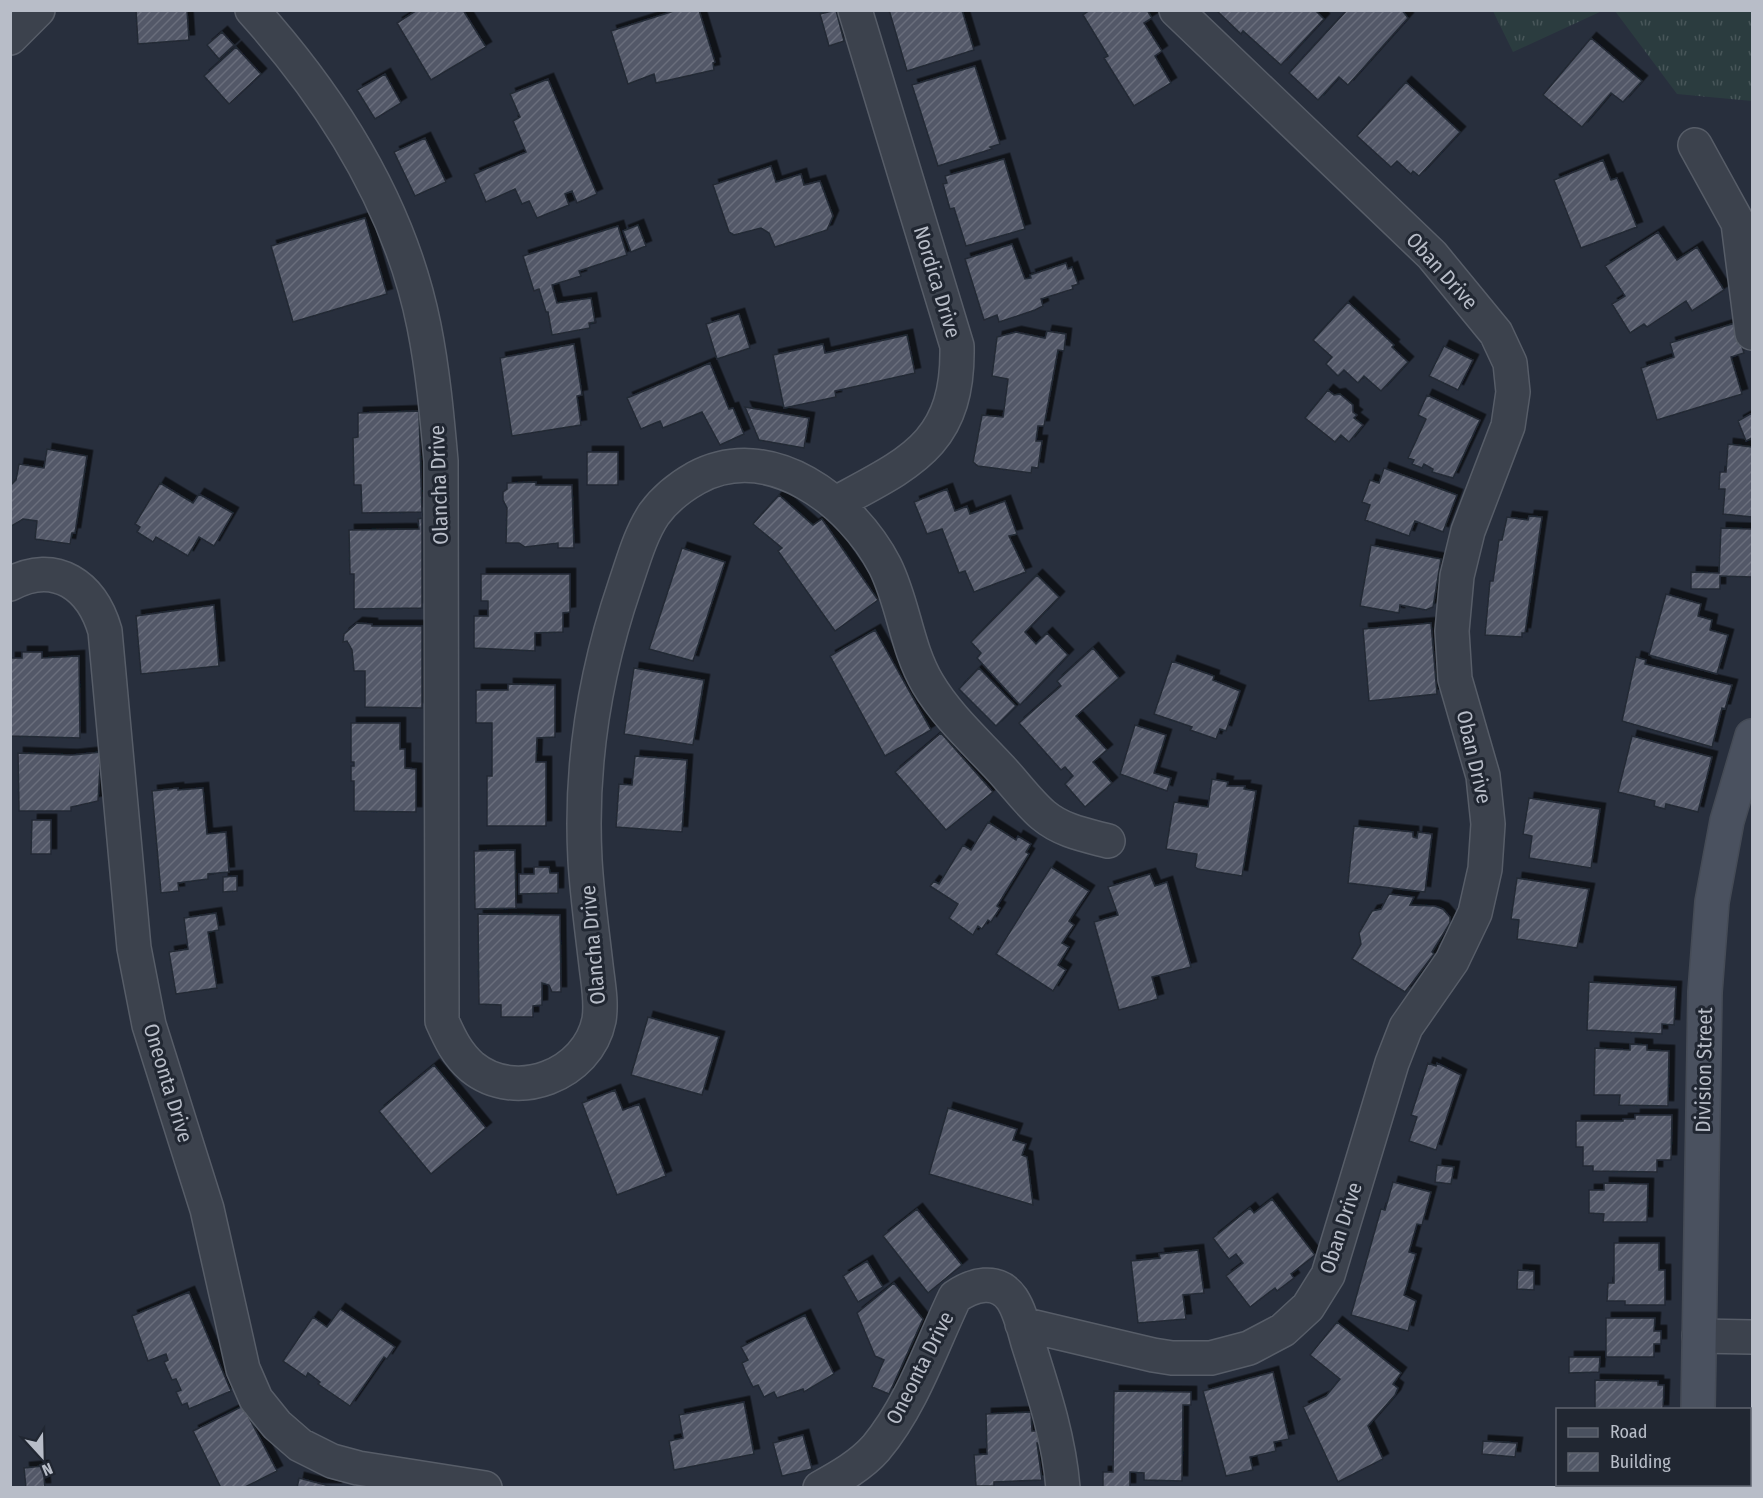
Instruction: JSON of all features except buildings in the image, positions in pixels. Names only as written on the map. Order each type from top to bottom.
[{"type":"street","points":[[10,38],[38,10]]},
{"type":"street","name":"Olancha Drive","points":[[252,10],[292,55],[333,111],[373,182],[405,256],[424,324],[435,392],[441,461],[442,1021],[453,1047],[474,1069],[500,1082],[525,1084],[552,1078],[573,1065],[588,1047],[598,1022],[600,998],[585,860],[585,784],[592,713],[611,627],[635,555],[654,515],[682,487],[699,477],[726,467],[759,466],[793,476],[836,503],[863,531],[886,568],[911,648],[929,685],[948,710],[1044,816],[1071,832],[1108,841]]},
{"type":"street","name":"Nordica Drive","points":[[836,503],[897,470],[935,437],[951,408],[958,377],[957,346],[855,10]]},
{"type":"street","name":"Oban Drive","points":[[1022,1324],[1153,1355],[1172,1358],[1211,1358],[1249,1348],[1282,1330],[1308,1307],[1328,1275],[1392,1063],[1406,1027],[1452,961],[1475,913],[1485,869],[1488,824],[1483,776],[1455,679],[1452,631],[1457,576],[1468,531],[1508,426],[1513,393],[1510,363],[1496,333],[1432,255],[1176,10]]},
{"type":"street","points":[[1695,145],[1738,223],[1752,333]]},
{"type":"street","name":"Oneonta Drive","points":[[10,584],[20,579],[42,575],[66,579],[85,590],[99,609],[105,631],[134,948],[149,1025],[207,1209],[243,1369],[256,1399],[277,1425],[300,1445],[332,1461],[358,1468],[485,1488]]},
{"type":"street","name":"Division Street","points":[[1698,1408],[1705,992],[1712,902],[1727,821],[1752,736]]},
{"type":"street","name":"Oneonta Drive","points":[[820,1488],[850,1470],[875,1449],[897,1419],[955,1298],[969,1287],[984,1284],[1000,1289],[1012,1299],[1022,1324],[1046,1399],[1063,1488]]},
{"type":"street","points":[[1699,1336],[1752,1337]]},
{"type":"green space","points":[[1493,11],[1602,11],[1513,52]]},
{"type":"green space","points":[[1615,11],[1752,11],[1752,101],[1677,94]]}]
